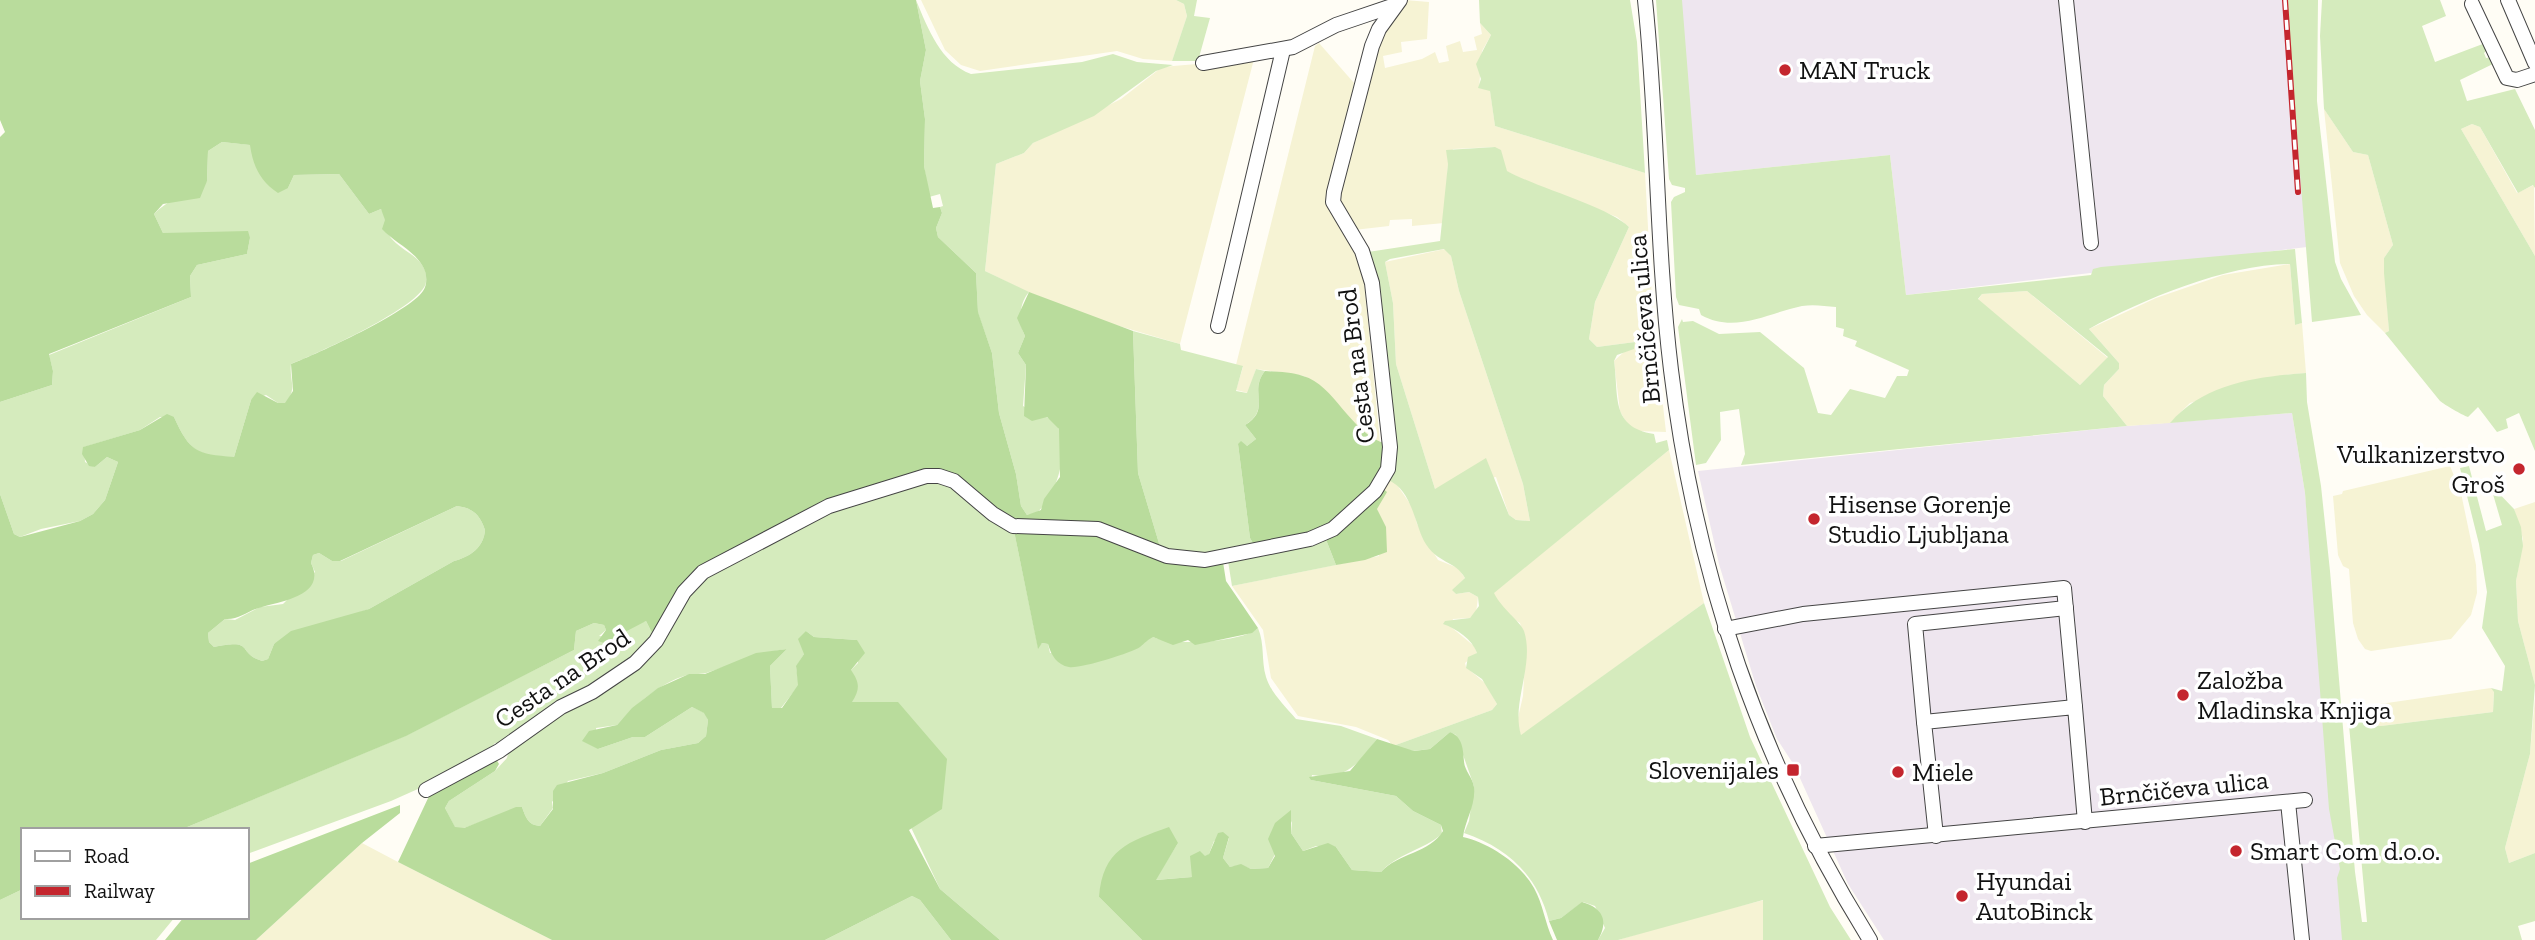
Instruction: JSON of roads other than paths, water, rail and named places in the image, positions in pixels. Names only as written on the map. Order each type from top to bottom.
[{"type":"street","name":"Brnčičeva ulica","points":[[1646,0],[1671,370],[1686,474],[1725,629],[1770,752],[1815,846],[1870,940]]},
{"type":"street","points":[[2066,0],[2091,243]]},
{"type":"street","points":[[2508,0],[2535,63]]},
{"type":"street","points":[[1203,63],[1283,50],[1310,41],[1349,20],[1398,2]]},
{"type":"street","name":"Cesta na Brod","points":[[426,790],[499,751],[561,707],[592,692],[635,663],[656,641],[684,592],[703,572],[829,506],[912,480],[939,476],[954,481],[993,514],[1013,526],[1098,529],[1155,552],[1192,561],[1310,538],[1344,522],[1367,501],[1383,479],[1388,469],[1390,447],[1372,283],[1362,251],[1337,212],[1334,192],[1372,46],[1379,29],[1398,2]]},
{"type":"street","points":[[2472,4],[2507,78],[2517,80],[2535,74]]},
{"type":"street","points":[[1218,326],[1283,50]]},
{"type":"street","name":"Brnčičeva ulica","points":[[1725,629],[1803,614],[2064,587],[2085,822]]},
{"type":"street","points":[[1936,836],[1915,624],[2066,608]]},
{"type":"street","points":[[1924,722],[2074,707]]},
{"type":"street","name":"Brnčičeva ulica","points":[[1815,846],[2305,800]]},
{"type":"street","name":"Brnčičeva ulica","points":[[2288,802],[2302,940]]},
{"type":"railway","points":[[2285,0],[2298,192]]},
{"type":"place","name":"MAN Truck","points":[[1785,70]]},
{"type":"place","name":"Vulkanizerstvo Groš","points":[[2519,469]]},
{"type":"place","name":"Hisense Gorenje Studio Ljubljana","points":[[1814,519]]},
{"type":"place","name":"Založba Mladinska Knjiga","points":[[2183,695]]},
{"type":"place","name":"Slovenijales","points":[[1793,770]]},
{"type":"place","name":"Miele","points":[[1898,772]]},
{"type":"place","name":"Smart Com d.o.o.","points":[[2236,851]]},
{"type":"place","name":"Hyundai AutoBinck","points":[[1962,896]]}]
